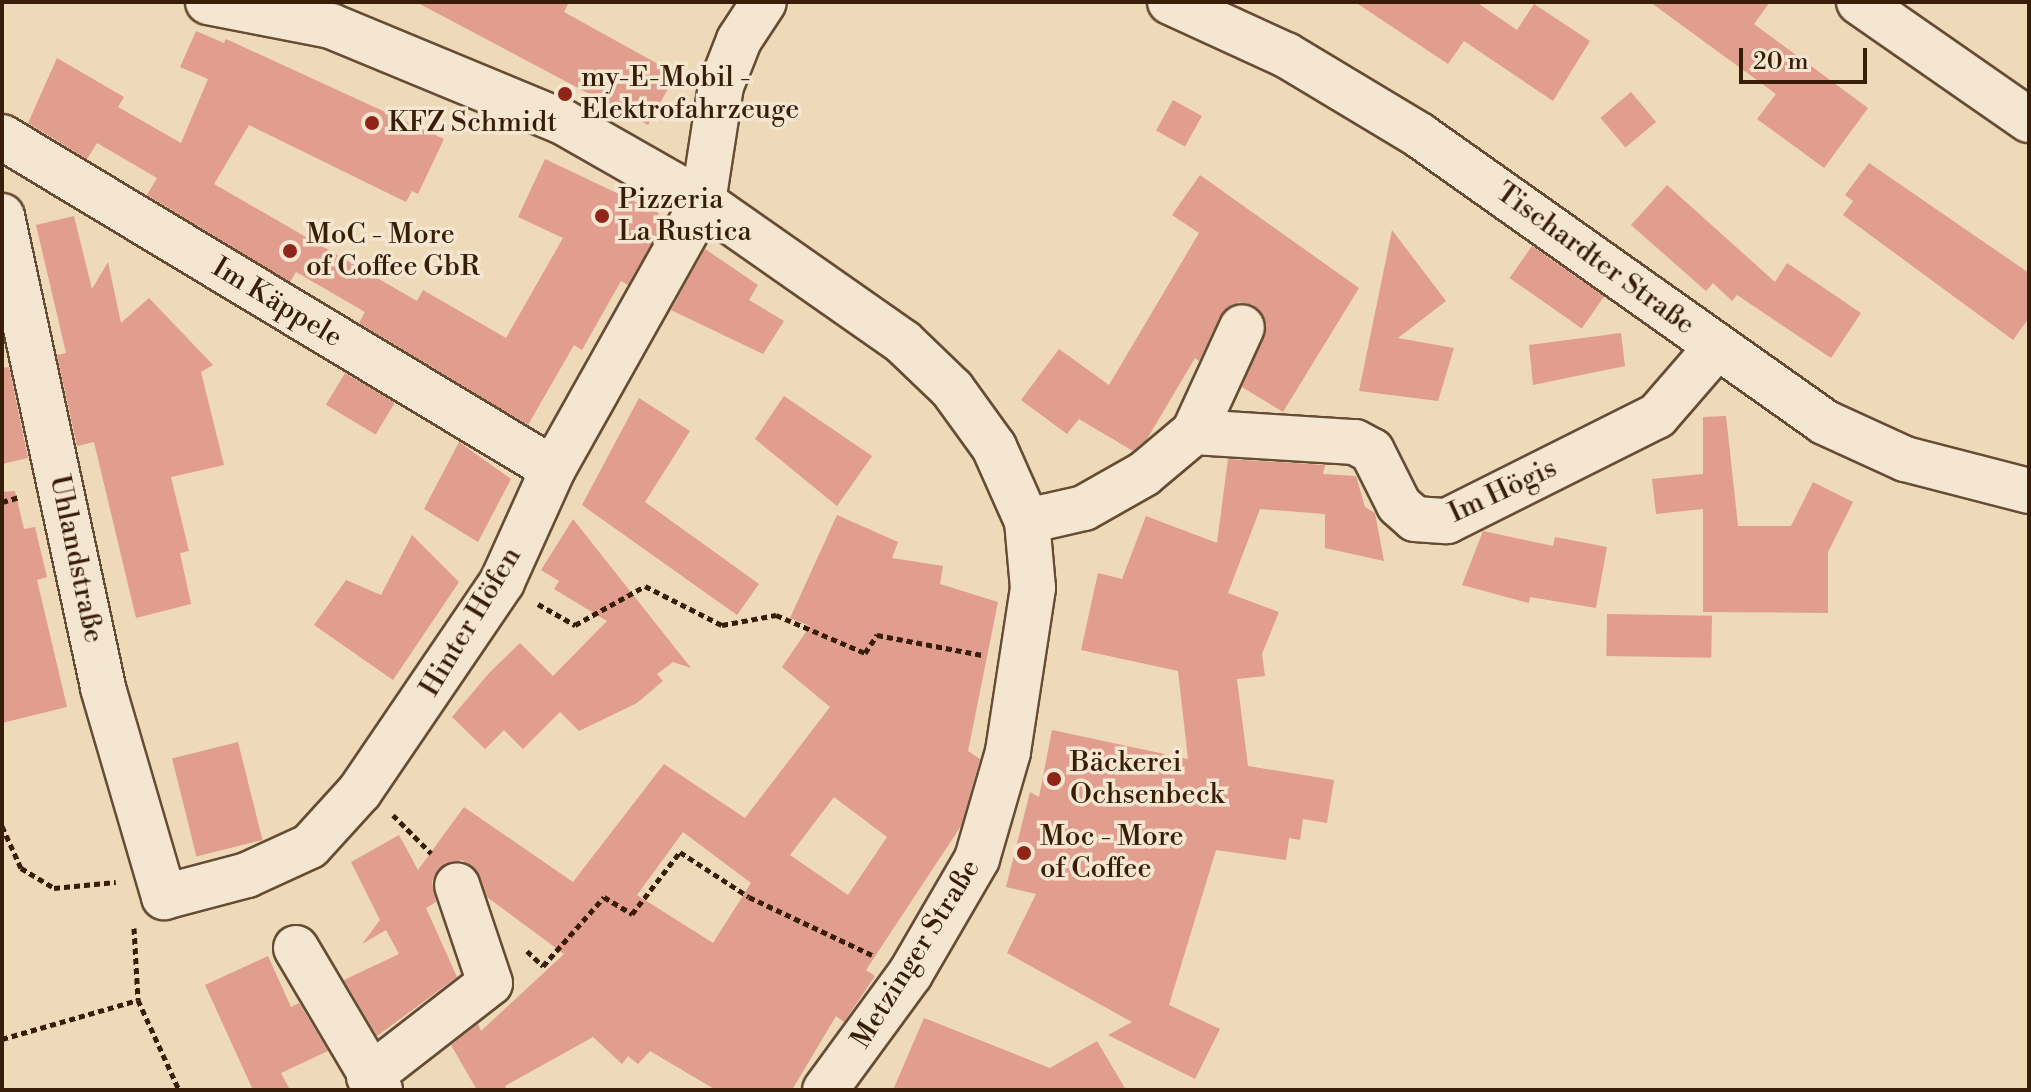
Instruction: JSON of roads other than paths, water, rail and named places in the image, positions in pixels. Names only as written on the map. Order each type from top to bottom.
[{"type":"street","name":"Metzinger Straße","points":[[208,2],[324,14],[563,122],[703,202],[903,342],[952,389],[994,447],[1027,521],[1033,588],[1008,752],[977,859],[910,974],[825,1090]]},
{"type":"street","points":[[703,202],[721,86],[739,40],[764,2]]},
{"type":"street","name":"Tischardter Straße","points":[[1170,2],[1286,55],[1419,135],[1572,238],[1715,349],[1824,422],[1905,459],[2029,491]]},
{"type":"street","points":[[1859,2],[2029,120]]},
{"type":"street","name":"Im Käppele","points":[[2,137],[553,469]]},
{"type":"street","name":"Hinter Höfen","points":[[160,884],[247,875],[310,846],[360,791],[502,582],[553,469],[703,202]]},
{"type":"street","name":"Uhlandstraße","points":[[2,216],[103,688],[160,884]]},
{"type":"street","points":[[1027,521],[1084,508],[1144,474],[1194,432],[1242,327]]},
{"type":"street","name":"Im Högis","points":[[1194,432],[1355,442],[1372,451],[1399,505],[1415,519],[1447,521],[1657,416],[1715,349]]},
{"type":"street","points":[[296,948],[374,1083],[490,983],[457,885]]},
{"type":"place","name":"my-E-Mobil - Elektrofahrzeuge","points":[[565,94]]},
{"type":"place","name":"KFZ Schmidt","points":[[372,123]]},
{"type":"place","name":"Pizzeria La Rustica","points":[[602,216]]},
{"type":"place","name":"MoC - More of Coffee GbR","points":[[290,251]]},
{"type":"place","name":"Bäckerei Ochsenbeck","points":[[1054,779]]},
{"type":"place","name":"Moc - More of Coffee","points":[[1024,853]]}]
